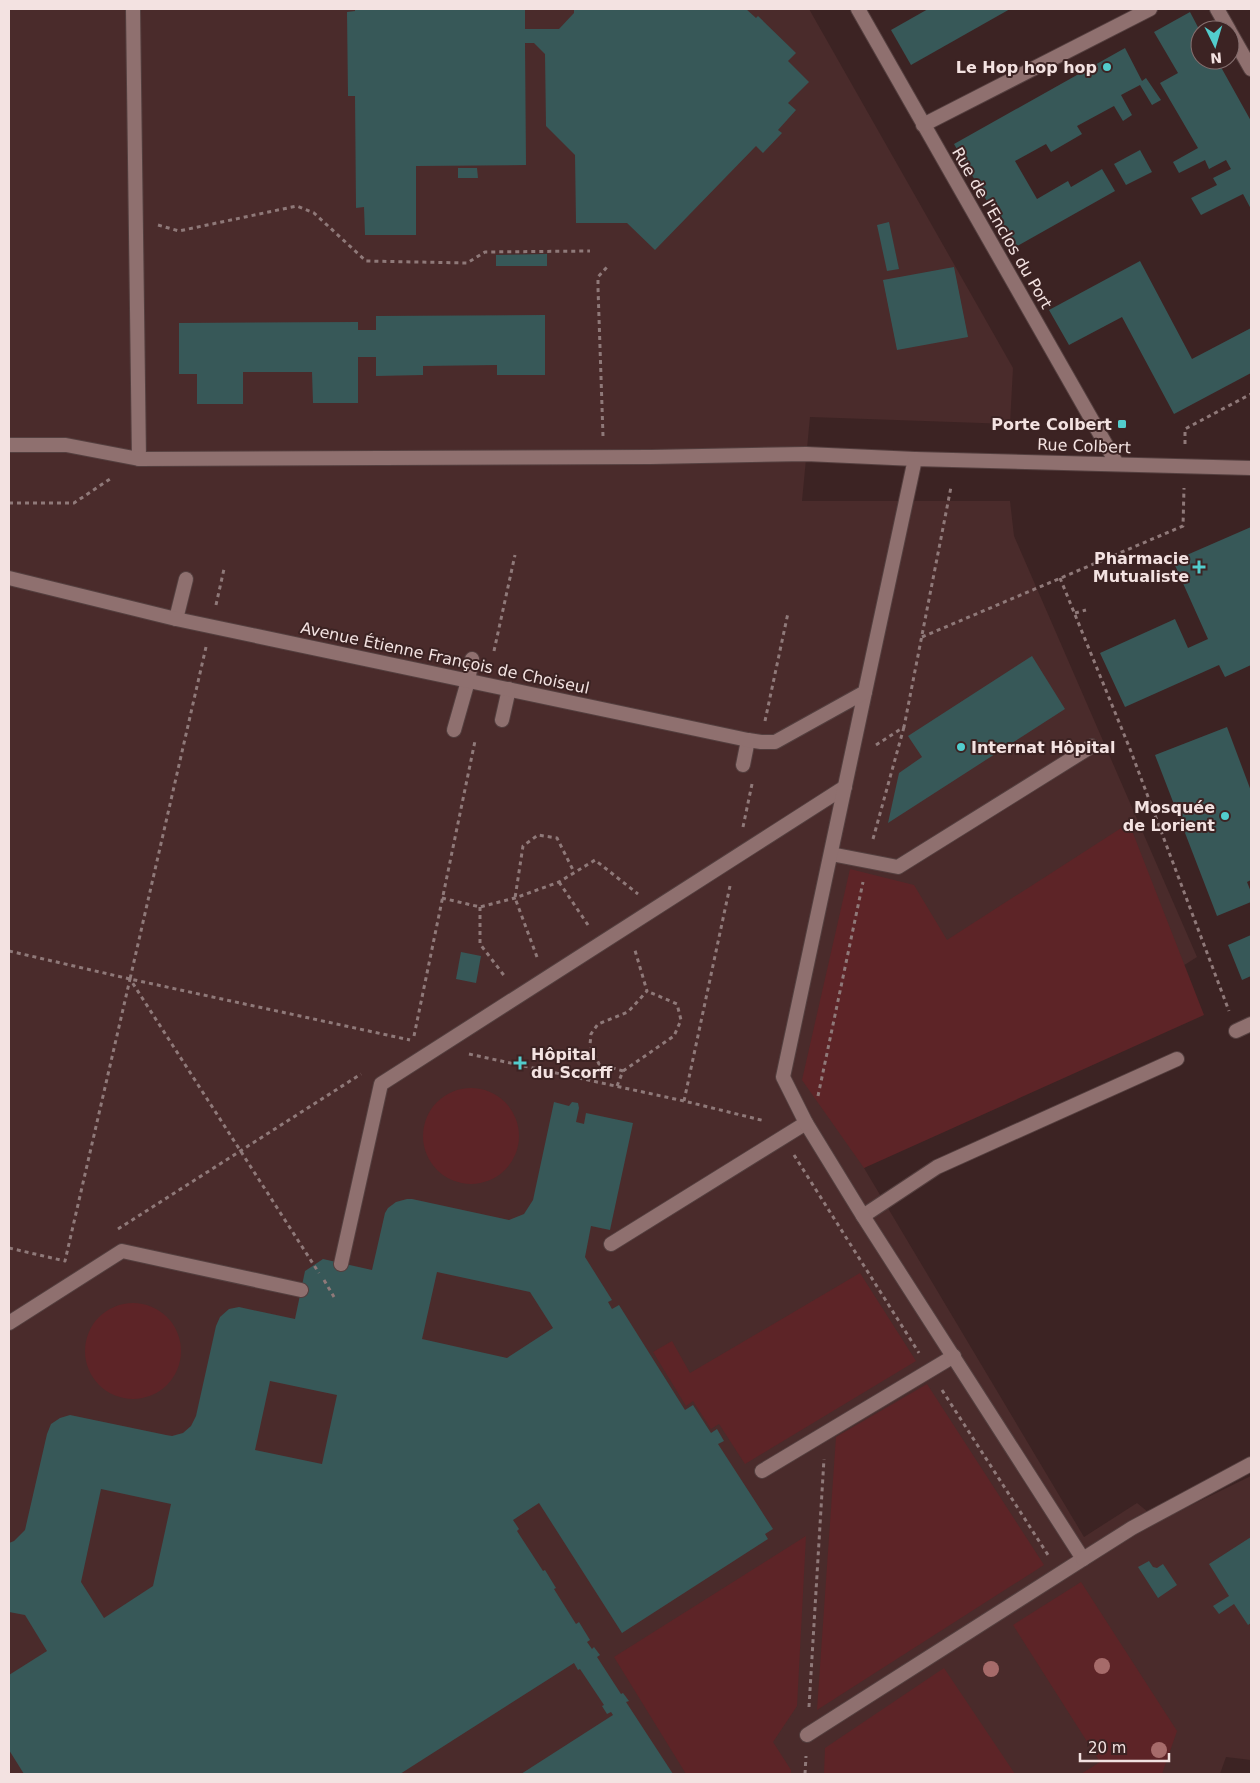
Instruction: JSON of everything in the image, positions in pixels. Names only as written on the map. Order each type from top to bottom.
[{"type":"street","points":[[133,9],[139,459]]},
{"type":"street","name":"Rue de l'Enclos du Port","points":[[858,9],[1117,464]]},
{"type":"street","points":[[923,125],[1150,9]]},
{"type":"street","points":[[1217,9],[1223,20]]},
{"type":"street","points":[[1240,50],[1251,69]]},
{"type":"street","name":"Rue Colbert","points":[[9,445],[66,445],[139,459],[806,454],[915,459],[1251,468]]},
{"type":"street","points":[[915,459],[783,1077],[806,1123],[863,1216],[1083,1559]]},
{"type":"street","name":"Avenue Étienne François de Choiseul","points":[[9,578],[176,619],[761,742],[775,742],[865,692]]},
{"type":"street","points":[[176,619],[186,579]]},
{"type":"street","points":[[454,730],[472,660]]},
{"type":"street","points":[[502,720],[509,689]]},
{"type":"street","points":[[743,765],[748,740]]},
{"type":"street","points":[[831,854],[898,867],[1092,746]]},
{"type":"street","points":[[341,1264],[381,1084],[845,787]]},
{"type":"street","points":[[1236,1031],[1251,1024]]},
{"type":"street","points":[[863,1216],[937,1167],[1178,1059]]},
{"type":"street","points":[[611,1244],[806,1123]]},
{"type":"street","points":[[9,1322],[122,1251],[301,1290]]},
{"type":"street","points":[[762,1471],[954,1356]]},
{"type":"street","points":[[807,1735],[1132,1528],[1251,1464]]},
{"type":"path","points":[[135,224],[152,224],[179,231],[297,206],[314,213],[366,262],[467,263],[485,252],[590,251]]},
{"type":"path","points":[[604,456],[598,277],[607,267]]},
{"type":"path","points":[[922,637],[1183,526],[1185,428],[1251,394]]},
{"type":"path","points":[[9,504],[74,503],[139,459]]},
{"type":"path","points":[[799,1110],[818,1098],[867,861],[904,727],[951,487]]},
{"type":"path","points":[[486,685],[515,555]]},
{"type":"path","points":[[65,1260],[224,569]]},
{"type":"path","points":[[1060,578],[1130,749],[1236,1031]]},
{"type":"path","points":[[1075,613],[1086,610]]},
{"type":"path","points":[[850,762],[904,727]]},
{"type":"path","points":[[413,1041],[476,733]]},
{"type":"path","points":[[742,829],[750,824]]},
{"type":"path","points":[[545,955],[538,960],[515,898],[523,846],[538,835],[557,838],[574,872]]},
{"type":"path","points":[[442,898],[480,907],[515,898],[559,882],[595,860],[639,895],[631,900]]},
{"type":"path","points":[[559,882],[589,927]]},
{"type":"path","points":[[480,907],[480,944],[507,980],[515,975]]},
{"type":"path","points":[[628,926],[647,991]]},
{"type":"path","points":[[9,951],[413,1041]]},
{"type":"path","points":[[130,979],[334,1297]]},
{"type":"path","points":[[622,1071],[599,1064],[590,1044],[591,1034],[598,1024],[628,1012],[647,991]]},
{"type":"path","points":[[617,1086],[622,1071],[674,1036],[681,1020],[677,1004],[647,991]]},
{"type":"path","points":[[406,1045],[421,1036]]},
{"type":"path","points":[[446,1042],[451,1050],[617,1086],[773,1123],[1060,1574]]},
{"type":"path","points":[[111,1233],[368,1069]]},
{"type":"path","points":[[9,1248],[65,1260]]},
{"type":"path","points":[[57,1266],[73,1256]]},
{"type":"path","points":[[805,1774],[826,1433]]},
{"type":"shaded area","name":"Hôpital du Scorff","points":[[9,9],[809,9],[1013,368],[1010,424],[810,417],[802,501],[1010,501],[1014,536],[1197,957],[864,1168],[1084,1537],[1137,1503],[1159,1521],[1251,1476],[1251,1760],[1226,1757],[1220,1774],[9,1774]]},
{"type":"shaded area","points":[[1129,823],[1204,1015],[864,1168],[802,1080],[850,869],[914,885],[947,940]]},
{"type":"shaded area","points":[[471,1088],[489,1092],[505,1102],[515,1118],[519,1136],[515,1154],[505,1170],[489,1180],[471,1184],[453,1180],[437,1170],[427,1154],[423,1136],[427,1118],[437,1102],[453,1092]]},
{"type":"shaded area","points":[[860,1273],[916,1361],[745,1464],[719,1424],[711,1429],[693,1401],[686,1406],[653,1352],[672,1341],[690,1373]]},
{"type":"shaded area","points":[[133,1303],[151,1307],[167,1317],[177,1333],[181,1351],[177,1369],[167,1385],[151,1395],[133,1399],[115,1395],[99,1385],[89,1369],[85,1351],[89,1333],[99,1317],[115,1307]]},
{"type":"shaded area","points":[[927,1384],[1044,1565],[817,1710],[836,1437]]},
{"type":"shaded area","points":[[806,1536],[797,1706],[773,1742],[791,1770],[791,1774],[686,1774],[614,1657]]},
{"type":"shaded area","points":[[1081,1582],[1177,1731],[1162,1774],[1081,1774],[1100,1762],[1013,1625]]},
{"type":"shaded area","points":[[944,1668],[1015,1774],[824,1774],[825,1748]]},
{"type":"building","points":[[355,9],[525,9],[525,29],[559,29],[574,13],[574,9],[746,9],[756,18],[758,16],[796,53],[788,61],[809,82],[788,103],[796,110],[778,130],[782,133],[763,153],[756,146],[655,250],[627,223],[576,223],[575,155],[546,126],[545,54],[534,43],[525,43],[526,165],[416,166],[416,235],[365,235],[364,207],[356,208],[355,96],[348,96],[347,12],[355,11]]},
{"type":"building","points":[[928,9],[1010,9],[911,65],[891,30]]},
{"type":"building","points":[[1190,12],[1194,20],[1190,20],[1190,70],[1223,70],[1251,121],[1251,209],[1243,194],[1201,215],[1191,198],[1217,185],[1213,178],[1231,169],[1226,160],[1209,169],[1205,160],[1179,173],[1173,162],[1198,148],[1160,83],[1178,73],[1154,32]]},
{"type":"building","points":[[1125,48],[1142,81],[1146,78],[1161,100],[1152,105],[1140,85],[1121,95],[1132,115],[1123,121],[1114,106],[1077,126],[1082,134],[1051,152],[1046,144],[1015,161],[1037,199],[1068,181],[1071,187],[1102,169],[1115,191],[1014,248],[954,144]]},
{"type":"building","points":[[1140,150],[1152,172],[1126,185],[1114,164]]},
{"type":"building","points":[[458,168],[477,168],[478,178],[458,178]]},
{"type":"building","points":[[889,222],[899,269],[887,271],[877,225]]},
{"type":"building","points":[[547,254],[547,266],[496,266],[496,255]]},
{"type":"building","points":[[1140,261],[1192,359],[1251,328],[1251,373],[1174,414],[1122,317],[1069,345],[1049,310]]},
{"type":"building","points":[[954,267],[968,337],[897,350],[883,280]]},
{"type":"building","points":[[545,315],[545,375],[497,375],[497,365],[423,366],[423,375],[376,376],[376,357],[358,357],[358,403],[313,403],[312,372],[243,372],[243,404],[197,404],[197,374],[179,374],[179,323],[358,322],[358,330],[376,330],[376,316]]},
{"type":"building","points":[[1251,527],[1251,665],[1225,677],[1219,665],[1125,707],[1100,653],[1175,619],[1188,648],[1208,639],[1173,561]]},
{"type":"building","name":"Internat Hôpital","points":[[1032,656],[1065,709],[888,823],[899,773],[922,757],[908,736]]},
{"type":"building","points":[[1227,727],[1251,791],[1251,880],[1247,882],[1251,892],[1251,902],[1217,916],[1155,755]]},
{"type":"building","points":[[1251,935],[1251,976],[1242,980],[1228,945]]},
{"type":"building","points":[[461,952],[481,956],[476,983],[456,979]]},
{"type":"building","points":[[554,1102],[569,1106],[572,1102],[578,1103],[579,1108],[576,1122],[584,1124],[586,1113],[633,1123],[610,1230],[591,1226],[585,1257],[612,1300],[608,1302],[612,1309],[619,1305],[685,1410],[693,1405],[711,1433],[717,1429],[724,1441],[718,1444],[773,1529],[765,1534],[768,1539],[622,1633],[539,1503],[513,1520],[519,1529],[517,1531],[543,1571],[545,1570],[556,1588],[554,1589],[576,1624],[579,1622],[590,1640],[587,1642],[600,1655],[597,1657],[621,1694],[623,1693],[629,1701],[626,1702],[673,1774],[521,1774],[613,1715],[611,1712],[607,1714],[602,1706],[604,1705],[574,1663],[400,1774],[24,1774],[9,1750],[9,1675],[47,1651],[25,1615],[9,1612],[9,1543],[14,1541],[25,1530],[47,1434],[51,1424],[60,1418],[70,1415],[172,1436],[183,1433],[191,1426],[196,1416],[216,1326],[220,1317],[229,1309],[239,1307],[295,1319],[305,1271],[323,1259],[372,1270],[385,1213],[396,1202],[412,1199],[509,1220],[524,1214],[533,1200]],"holes":[[[437,1272],[530,1292],[553,1328],[507,1358],[422,1339]],[[270,1381],[337,1395],[322,1464],[255,1450]],[[101,1489],[171,1504],[153,1586],[104,1618],[81,1582]]]},
{"type":"building","points":[[1251,1537],[1251,1623],[1248,1625],[1234,1604],[1219,1614],[1213,1606],[1229,1596],[1209,1564]]},
{"type":"building","points":[[1149,1561],[1153,1567],[1157,1568],[1163,1564],[1177,1585],[1158,1598],[1138,1567]]},
{"type":"place","name":"Le Hop hop hop","points":[[1107,67]]},
{"type":"place","name":"Porte Colbert","points":[[1122,424]]},
{"type":"place","name":"Pharmacie Mutualiste","points":[[1199,567]]},
{"type":"place","name":"Internat Hôpital","points":[[961,747]]},
{"type":"place","name":"Mosquée de Lorient","points":[[1225,816]]},
{"type":"place","name":"Hôpital du Scorff","points":[[520,1063]]}]
